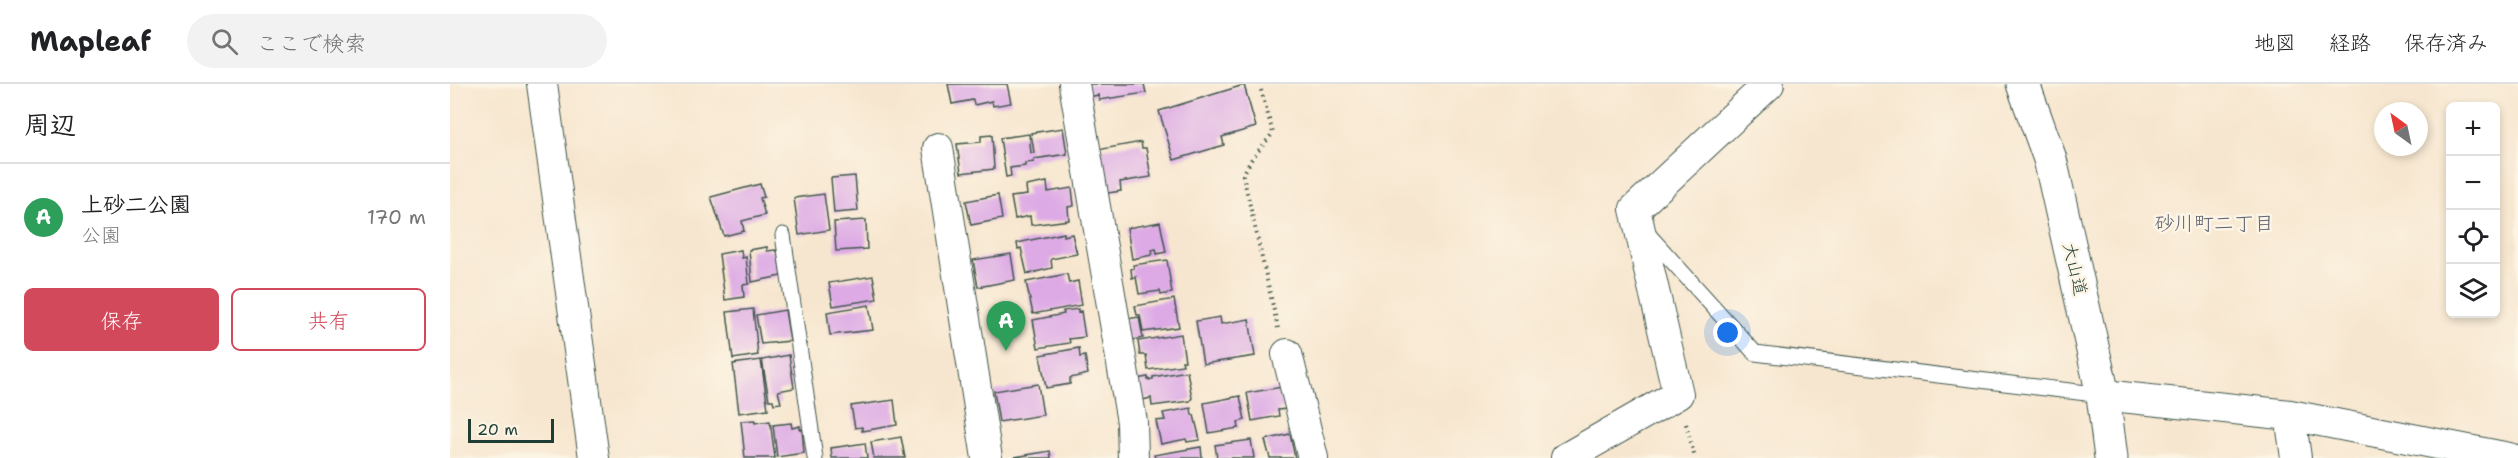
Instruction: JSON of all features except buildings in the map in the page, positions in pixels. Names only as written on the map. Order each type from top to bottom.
[{"type":"street","points":[[542,84],[594,458]]},
{"type":"street","points":[[1074,84],[1132,422],[1132,458]]},
{"type":"street","points":[[1566,458],[1678,394],[1635,209],[1769,84]]},
{"type":"street","name":"大山道","points":[[2023,84],[2050,159],[2103,395],[2111,458]]},
{"type":"street","points":[[938,148],[987,458]]},
{"type":"street","points":[[1287,354],[1313,458]]},
{"type":"street","points":[[2103,395],[2290,415],[2509,458]]},
{"type":"street","points":[[2290,415],[2296,458]]},
{"type":"lane","points":[[1638,223],[1755,353],[2103,395]]},
{"type":"lane","points":[[783,236],[815,458]]},
{"type":"path","points":[[1261,90],[1273,133],[1251,160],[1244,175],[1282,343],[1287,354]]},
{"type":"place","name":"上砂二公園","points":[[1006,351]]},
{"type":"district","name":"砂川町二丁目","points":[[2214,223]]}]
